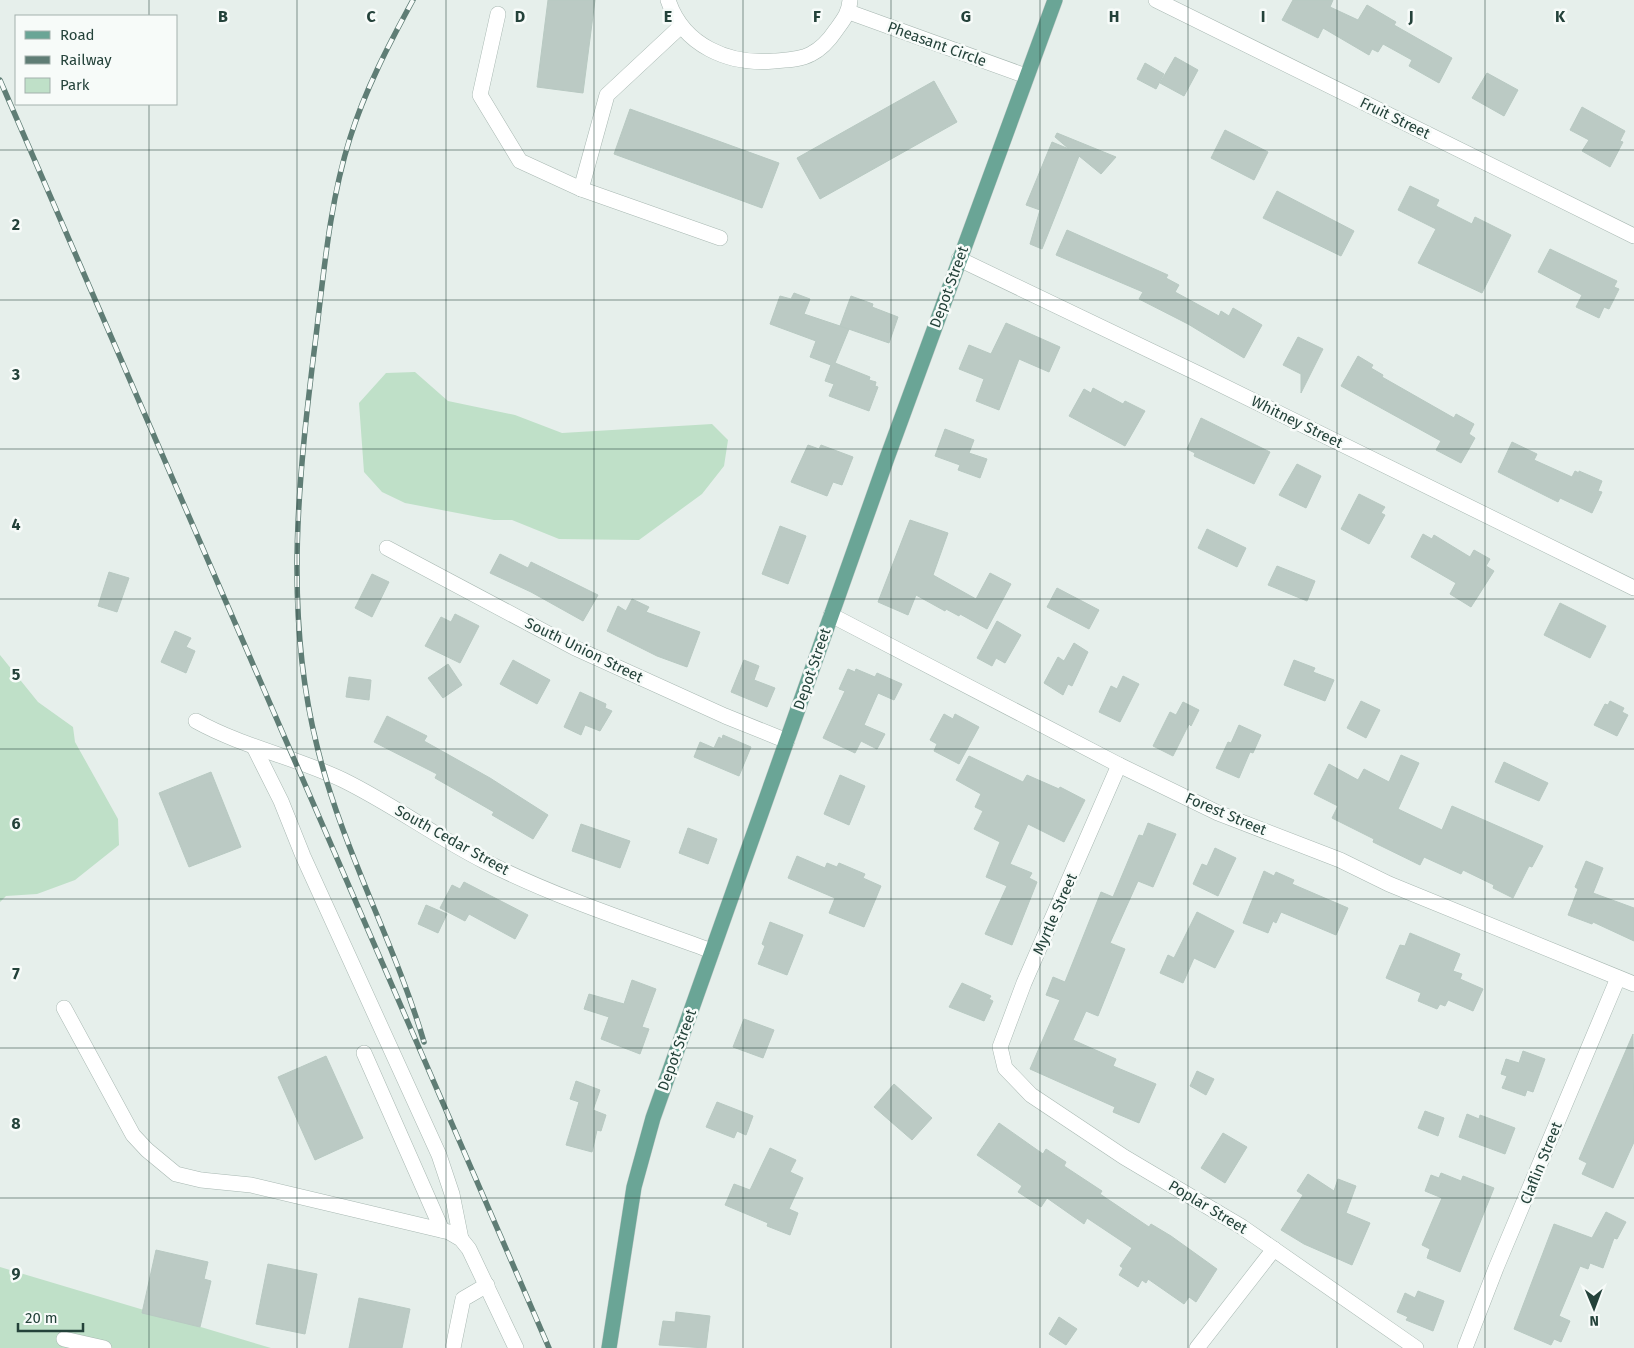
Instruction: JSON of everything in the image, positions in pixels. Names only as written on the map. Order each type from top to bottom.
[{"type":"main road","name":"Depot Street","points":[[609,1348],[631,1204],[642,1153],[831,615],[959,259],[1055,0]]},
{"type":"street","name":"Pheasant Circle","points":[[668,0],[681,26],[691,37],[720,55],[756,63],[797,59],[812,54],[832,35],[850,6],[1026,76]]},
{"type":"street","name":"Fruit Street","points":[[1156,0],[1634,236]]},
{"type":"street","points":[[498,14],[480,95],[520,161],[581,189],[720,238]]},
{"type":"street","points":[[581,189],[607,95],[681,26]]},
{"type":"street","name":"Whitney Street","points":[[959,259],[1208,378],[1634,588]]},
{"type":"street","name":"South Union Street","points":[[386,548],[575,648],[725,716],[787,740]]},
{"type":"street","name":"Forest Street","points":[[831,615],[1119,765],[1218,813],[1340,860],[1389,884],[1634,984]]},
{"type":"street","name":"South Cedar Street","points":[[196,720],[254,747],[293,759],[345,781],[377,797],[484,861],[547,890],[712,951]]},
{"type":"street","points":[[254,747],[281,800],[307,865],[439,1155],[452,1194],[461,1239],[469,1250],[487,1285],[516,1348]]},
{"type":"street","name":"Myrtle Street","points":[[1004,1064],[1000,1047],[1119,765]]},
{"type":"street","name":"Claflin Street","points":[[1465,1348],[1496,1268],[1618,978]]},
{"type":"street","points":[[64,1008],[133,1134],[147,1150],[176,1174],[201,1180],[251,1185],[442,1230],[461,1239]]},
{"type":"street","points":[[364,1053],[442,1230]]},
{"type":"street","name":"Poplar Street","points":[[1004,1064],[1005,1068],[1031,1095],[1124,1157],[1242,1227],[1416,1348]]},
{"type":"street","points":[[1197,1348],[1274,1249]]},
{"type":"street","points":[[453,1348],[463,1299],[487,1285]]},
{"type":"street","points":[[64,1339],[104,1348]]},
{"type":"green space","points":[[415,372],[448,401],[515,415],[562,433],[712,424],[728,440],[724,466],[702,494],[639,540],[559,539],[512,520],[494,520],[405,503],[382,492],[364,472],[359,403],[386,373]]},
{"type":"green space","points":[[0,655],[38,702],[73,727],[75,742],[118,819],[119,845],[75,880],[37,894],[6,896],[0,902]]},
{"type":"green space","points":[[0,1267],[271,1348],[0,1348]]},
{"type":"building","points":[[548,0],[595,0],[583,93],[537,87]]},
{"type":"building","points":[[1293,0],[1333,0],[1330,7],[1358,20],[1367,5],[1396,22],[1394,25],[1452,58],[1439,83],[1409,66],[1412,60],[1383,44],[1378,52],[1372,49],[1369,55],[1323,28],[1318,38],[1282,20]]},
{"type":"building","points":[[1175,57],[1198,70],[1184,96],[1160,83]]},
{"type":"building","points":[[1145,63],[1164,74],[1156,89],[1137,79]]},
{"type":"building","points":[[1487,73],[1518,90],[1504,116],[1472,98]]},
{"type":"building","points":[[934,81],[957,122],[820,199],[797,158]]},
{"type":"building","points":[[1582,107],[1625,131],[1620,141],[1623,142],[1610,167],[1582,151],[1589,140],[1570,130]]},
{"type":"building","points":[[630,109],[779,163],[762,208],[614,154]]},
{"type":"building","points":[[1225,130],[1268,152],[1254,180],[1211,158]]},
{"type":"building","points":[[1057,133],[1116,157],[1101,174],[1079,156],[1042,249],[1030,244],[1040,210],[1026,205],[1052,142],[1069,149],[1055,137]]},
{"type":"building","points":[[1410,186],[1439,200],[1436,206],[1472,224],[1475,217],[1511,235],[1482,293],[1418,263],[1436,229],[1398,210]]},
{"type":"building","points":[[1277,191],[1354,231],[1341,256],[1263,218]]},
{"type":"building","points":[[1067,230],[1168,275],[1166,278],[1179,285],[1175,292],[1219,316],[1221,311],[1229,316],[1233,308],[1262,325],[1244,358],[1188,324],[1139,299],[1143,292],[1056,255]]},
{"type":"building","points":[[1550,249],[1617,281],[1614,287],[1619,289],[1609,309],[1604,307],[1599,318],[1576,307],[1582,295],[1538,272]]},
{"type":"building","points":[[794,293],[810,299],[804,314],[849,329],[835,363],[870,377],[869,380],[876,382],[875,386],[878,387],[869,411],[829,396],[834,384],[825,381],[831,365],[810,357],[816,341],[770,324],[780,296],[791,299]]},
{"type":"building","points":[[851,296],[873,304],[872,307],[898,317],[889,343],[840,326]]},
{"type":"building","points":[[1006,323],[1060,347],[1049,372],[1019,359],[999,410],[976,401],[984,379],[959,369],[969,345],[991,354]]},
{"type":"building","points":[[1298,337],[1323,349],[1301,393],[1301,374],[1283,365]]},
{"type":"building","points":[[1358,356],[1373,365],[1371,368],[1383,375],[1382,377],[1454,418],[1456,414],[1474,424],[1469,434],[1475,438],[1461,463],[1436,450],[1441,441],[1341,386]]},
{"type":"building","points":[[1093,388],[1123,404],[1125,401],[1145,411],[1125,446],[1069,416],[1084,389],[1091,393]]},
{"type":"building","points":[[1201,418],[1270,452],[1254,484],[1194,456],[1195,453],[1187,449]]},
{"type":"building","points":[[945,429],[974,440],[969,453],[987,459],[980,478],[958,470],[960,465],[935,456]]},
{"type":"building","points":[[1512,442],[1537,454],[1534,460],[1572,477],[1575,471],[1579,473],[1579,471],[1602,481],[1598,491],[1602,492],[1592,513],[1560,498],[1558,502],[1498,472]]},
{"type":"building","points":[[808,445],[819,449],[821,445],[853,457],[842,485],[833,482],[827,496],[791,482]]},
{"type":"building","points":[[1297,464],[1321,476],[1306,508],[1279,495]]},
{"type":"building","points":[[1359,494],[1385,507],[1381,513],[1385,515],[1369,544],[1341,529]]},
{"type":"building","points":[[910,520],[948,533],[933,575],[976,599],[990,573],[1011,584],[987,629],[960,614],[959,616],[946,609],[945,611],[916,595],[908,615],[878,602]]},
{"type":"building","points":[[780,526],[806,536],[788,584],[762,574]]},
{"type":"building","points":[[1207,529],[1246,548],[1237,567],[1198,548]]},
{"type":"building","points":[[1423,534],[1432,539],[1434,535],[1470,557],[1474,550],[1490,559],[1486,566],[1494,571],[1471,607],[1450,594],[1456,583],[1411,557]]},
{"type":"building","points":[[500,554],[528,568],[531,562],[598,595],[583,621],[531,592],[490,573]]},
{"type":"building","points":[[1277,566],[1315,581],[1307,601],[1268,585]]},
{"type":"building","points":[[109,572],[129,578],[117,612],[98,606]]},
{"type":"building","points":[[372,574],[389,582],[372,617],[355,608]]},
{"type":"building","points":[[1057,588],[1099,610],[1089,629],[1047,607]]},
{"type":"building","points":[[632,599],[649,607],[646,612],[700,632],[687,667],[657,656],[607,631],[618,606],[626,611]]},
{"type":"building","points":[[1560,603],[1606,626],[1590,658],[1544,635]]},
{"type":"building","points":[[455,614],[479,626],[460,663],[425,646],[441,617],[451,622]]},
{"type":"building","points":[[997,621],[1021,635],[1005,663],[996,658],[992,666],[977,658]]},
{"type":"building","points":[[175,631],[191,638],[186,647],[195,651],[186,673],[161,662]]},
{"type":"building","points":[[1074,643],[1088,652],[1072,686],[1068,684],[1063,695],[1044,683],[1058,657],[1064,661]]},
{"type":"building","points":[[513,660],[550,680],[537,704],[500,684]]},
{"type":"building","points":[[744,660],[759,666],[754,680],[775,688],[767,707],[731,692]]},
{"type":"building","points":[[1294,660],[1315,668],[1313,672],[1334,680],[1325,701],[1284,685]]},
{"type":"building","points":[[448,664],[462,685],[443,698],[428,678]]},
{"type":"building","points":[[848,669],[855,672],[856,669],[875,677],[877,673],[902,684],[894,700],[878,693],[864,725],[885,734],[877,749],[861,741],[855,753],[823,738],[845,691],[839,689]]},
{"type":"building","points":[[1123,676],[1139,684],[1120,722],[1099,712],[1111,686],[1117,689]]},
{"type":"building","points":[[349,677],[371,680],[369,700],[346,697]]},
{"type":"building","points":[[580,692],[606,704],[605,708],[612,711],[600,731],[585,725],[581,735],[564,727]]},
{"type":"building","points":[[1361,701],[1380,710],[1366,738],[1347,728]]},
{"type":"building","points":[[1610,701],[1624,708],[1622,712],[1628,715],[1617,736],[1594,725],[1605,704],[1608,705]]},
{"type":"building","points":[[1183,702],[1199,710],[1191,726],[1189,724],[1173,756],[1153,746],[1170,712],[1176,715]]},
{"type":"building","points":[[944,714],[953,719],[955,714],[979,727],[959,764],[934,751],[937,744],[930,740]]},
{"type":"building","points":[[387,716],[427,736],[424,741],[490,778],[548,815],[533,839],[492,815],[494,812],[435,778],[437,774],[374,742]]},
{"type":"building","points":[[1239,725],[1261,735],[1253,753],[1250,752],[1239,778],[1216,768],[1228,742],[1231,743]]},
{"type":"building","points":[[723,735],[751,747],[739,776],[694,757],[700,742],[714,748],[719,737],[722,739]]},
{"type":"building","points":[[1401,755],[1419,763],[1398,809],[1442,830],[1452,806],[1543,846],[1532,867],[1529,866],[1513,898],[1493,888],[1494,885],[1463,870],[1461,874],[1424,857],[1420,865],[1373,842],[1374,839],[1332,818],[1338,806],[1314,794],[1329,764],[1358,780],[1364,769],[1389,782]]},
{"type":"building","points":[[969,756],[1023,782],[1027,775],[1059,789],[1060,787],[1085,800],[1064,842],[1028,824],[1010,864],[1032,873],[1029,878],[1037,882],[1012,945],[985,934],[1007,886],[986,877],[1000,842],[974,829],[983,811],[975,807],[981,794],[956,780]]},
{"type":"building","points":[[1504,762],[1548,783],[1539,801],[1495,782]]},
{"type":"building","points":[[211,772],[241,847],[189,867],[159,793]]},
{"type":"building","points":[[840,775],[865,786],[849,825],[824,814]]},
{"type":"building","points":[[1148,823],[1176,834],[1153,887],[1138,881],[1110,943],[1125,949],[1098,1016],[1086,1011],[1073,1040],[1116,1059],[1113,1066],[1156,1084],[1139,1123],[1113,1112],[1115,1107],[1030,1069],[1060,1000],[1046,995],[1053,977],[1065,982],[1101,892],[1113,897],[1139,835],[1143,836]]},
{"type":"building","points":[[581,824],[630,841],[620,868],[572,851]]},
{"type":"building","points":[[688,828],[717,839],[708,864],[679,853]]},
{"type":"building","points":[[1215,848],[1236,858],[1218,896],[1193,884],[1202,864],[1207,866]]},
{"type":"building","points":[[797,856],[825,868],[827,863],[837,867],[839,863],[865,874],[863,878],[881,886],[864,927],[829,913],[835,898],[788,878]]},
{"type":"building","points":[[1586,861],[1603,868],[1593,893],[1634,908],[1634,941],[1593,922],[1592,924],[1568,915],[1578,889],[1575,887]]},
{"type":"building","points":[[1264,871],[1274,876],[1276,872],[1294,880],[1292,884],[1348,908],[1336,935],[1281,912],[1276,923],[1273,921],[1268,933],[1243,923]]},
{"type":"building","points":[[464,882],[528,915],[515,939],[469,914],[465,921],[440,908],[452,885],[460,889]]},
{"type":"building","points":[[426,905],[447,914],[438,933],[418,924]]},
{"type":"building","points":[[1197,912],[1234,931],[1215,968],[1194,958],[1183,983],[1160,973],[1168,955],[1174,958]]},
{"type":"building","points":[[770,922],[803,935],[787,975],[758,964],[765,946],[762,944]]},
{"type":"building","points":[[1410,933],[1460,954],[1453,971],[1462,974],[1460,979],[1483,989],[1473,1011],[1448,1000],[1445,1006],[1440,1004],[1437,1009],[1418,1001],[1421,993],[1386,978],[1400,945],[1405,946]]},
{"type":"building","points":[[632,980],[656,989],[642,1027],[649,1029],[640,1054],[601,1039],[609,1017],[584,1009],[589,994],[624,1004]]},
{"type":"building","points":[[962,983],[991,996],[989,999],[993,1001],[984,1021],[949,1007]]},
{"type":"building","points":[[744,1019],[774,1030],[763,1058],[733,1047]]},
{"type":"building","points":[[1633,1034],[1634,1142],[1613,1188],[1582,1174],[1587,1163],[1579,1159]]},
{"type":"building","points":[[1523,1051],[1545,1059],[1533,1092],[1527,1090],[1525,1096],[1502,1088],[1507,1076],[1501,1074],[1506,1059],[1519,1063]]},
{"type":"building","points":[[326,1056],[363,1138],[315,1160],[278,1077]]},
{"type":"building","points":[[1197,1071],[1214,1079],[1206,1095],[1190,1086]]},
{"type":"building","points":[[576,1081],[600,1090],[593,1110],[606,1115],[601,1131],[597,1130],[592,1152],[566,1145],[579,1102],[570,1099]]},
{"type":"building","points":[[894,1084],[932,1118],[912,1140],[874,1107]]},
{"type":"building","points":[[717,1102],[753,1116],[746,1135],[737,1131],[734,1138],[706,1127]]},
{"type":"building","points":[[1425,1111],[1444,1118],[1438,1136],[1418,1128]]},
{"type":"building","points":[[1467,1114],[1479,1119],[1480,1115],[1515,1128],[1505,1154],[1459,1137]]},
{"type":"building","points":[[999,1123],[1043,1154],[1046,1149],[1066,1162],[1064,1166],[1102,1191],[1100,1194],[1149,1227],[1151,1224],[1171,1236],[1217,1269],[1196,1302],[1189,1297],[1184,1304],[1148,1279],[1146,1283],[1142,1280],[1138,1287],[1119,1275],[1123,1268],[1120,1266],[1132,1248],[1087,1218],[1084,1224],[1047,1198],[1041,1207],[1018,1192],[1022,1186],[977,1155]]},
{"type":"building","points":[[1223,1133],[1247,1147],[1225,1183],[1201,1168]]},
{"type":"building","points":[[770,1148],[796,1160],[790,1172],[803,1178],[789,1209],[798,1213],[790,1235],[767,1226],[768,1223],[725,1205],[734,1184],[750,1190]]},
{"type":"building","points":[[1441,1173],[1461,1181],[1463,1176],[1494,1188],[1460,1272],[1427,1258],[1430,1249],[1422,1245],[1442,1198],[1425,1191],[1431,1175],[1439,1178]]},
{"type":"building","points":[[1308,1174],[1334,1191],[1338,1179],[1356,1186],[1346,1213],[1370,1223],[1352,1265],[1304,1244],[1281,1230],[1303,1195],[1297,1191]]},
{"type":"building","points":[[1606,1212],[1626,1222],[1617,1239],[1614,1238],[1603,1268],[1590,1263],[1588,1269],[1580,1266],[1559,1316],[1570,1321],[1561,1342],[1554,1339],[1551,1345],[1514,1329],[1554,1224],[1592,1238]]},
{"type":"building","points":[[156,1250],[208,1262],[204,1279],[211,1281],[200,1327],[142,1313]]},
{"type":"building","points":[[268,1264],[317,1274],[305,1334],[256,1324]]},
{"type":"building","points":[[1418,1291],[1444,1301],[1433,1331],[1406,1320],[1408,1317],[1397,1312],[1405,1293],[1415,1298]]},
{"type":"building","points":[[359,1298],[410,1309],[402,1348],[349,1348]]},
{"type":"building","points":[[676,1312],[710,1316],[706,1348],[659,1345],[663,1321],[675,1322]]},
{"type":"building","points":[[1059,1317],[1077,1329],[1066,1345],[1049,1334]]},
{"type":"railway","points":[[413,0],[386,50],[363,102],[350,138],[337,186],[325,261],[304,438],[297,541],[297,593],[306,695],[317,746],[340,821],[398,968],[424,1042]]},
{"type":"railway","points":[[0,80],[549,1348]]}]
